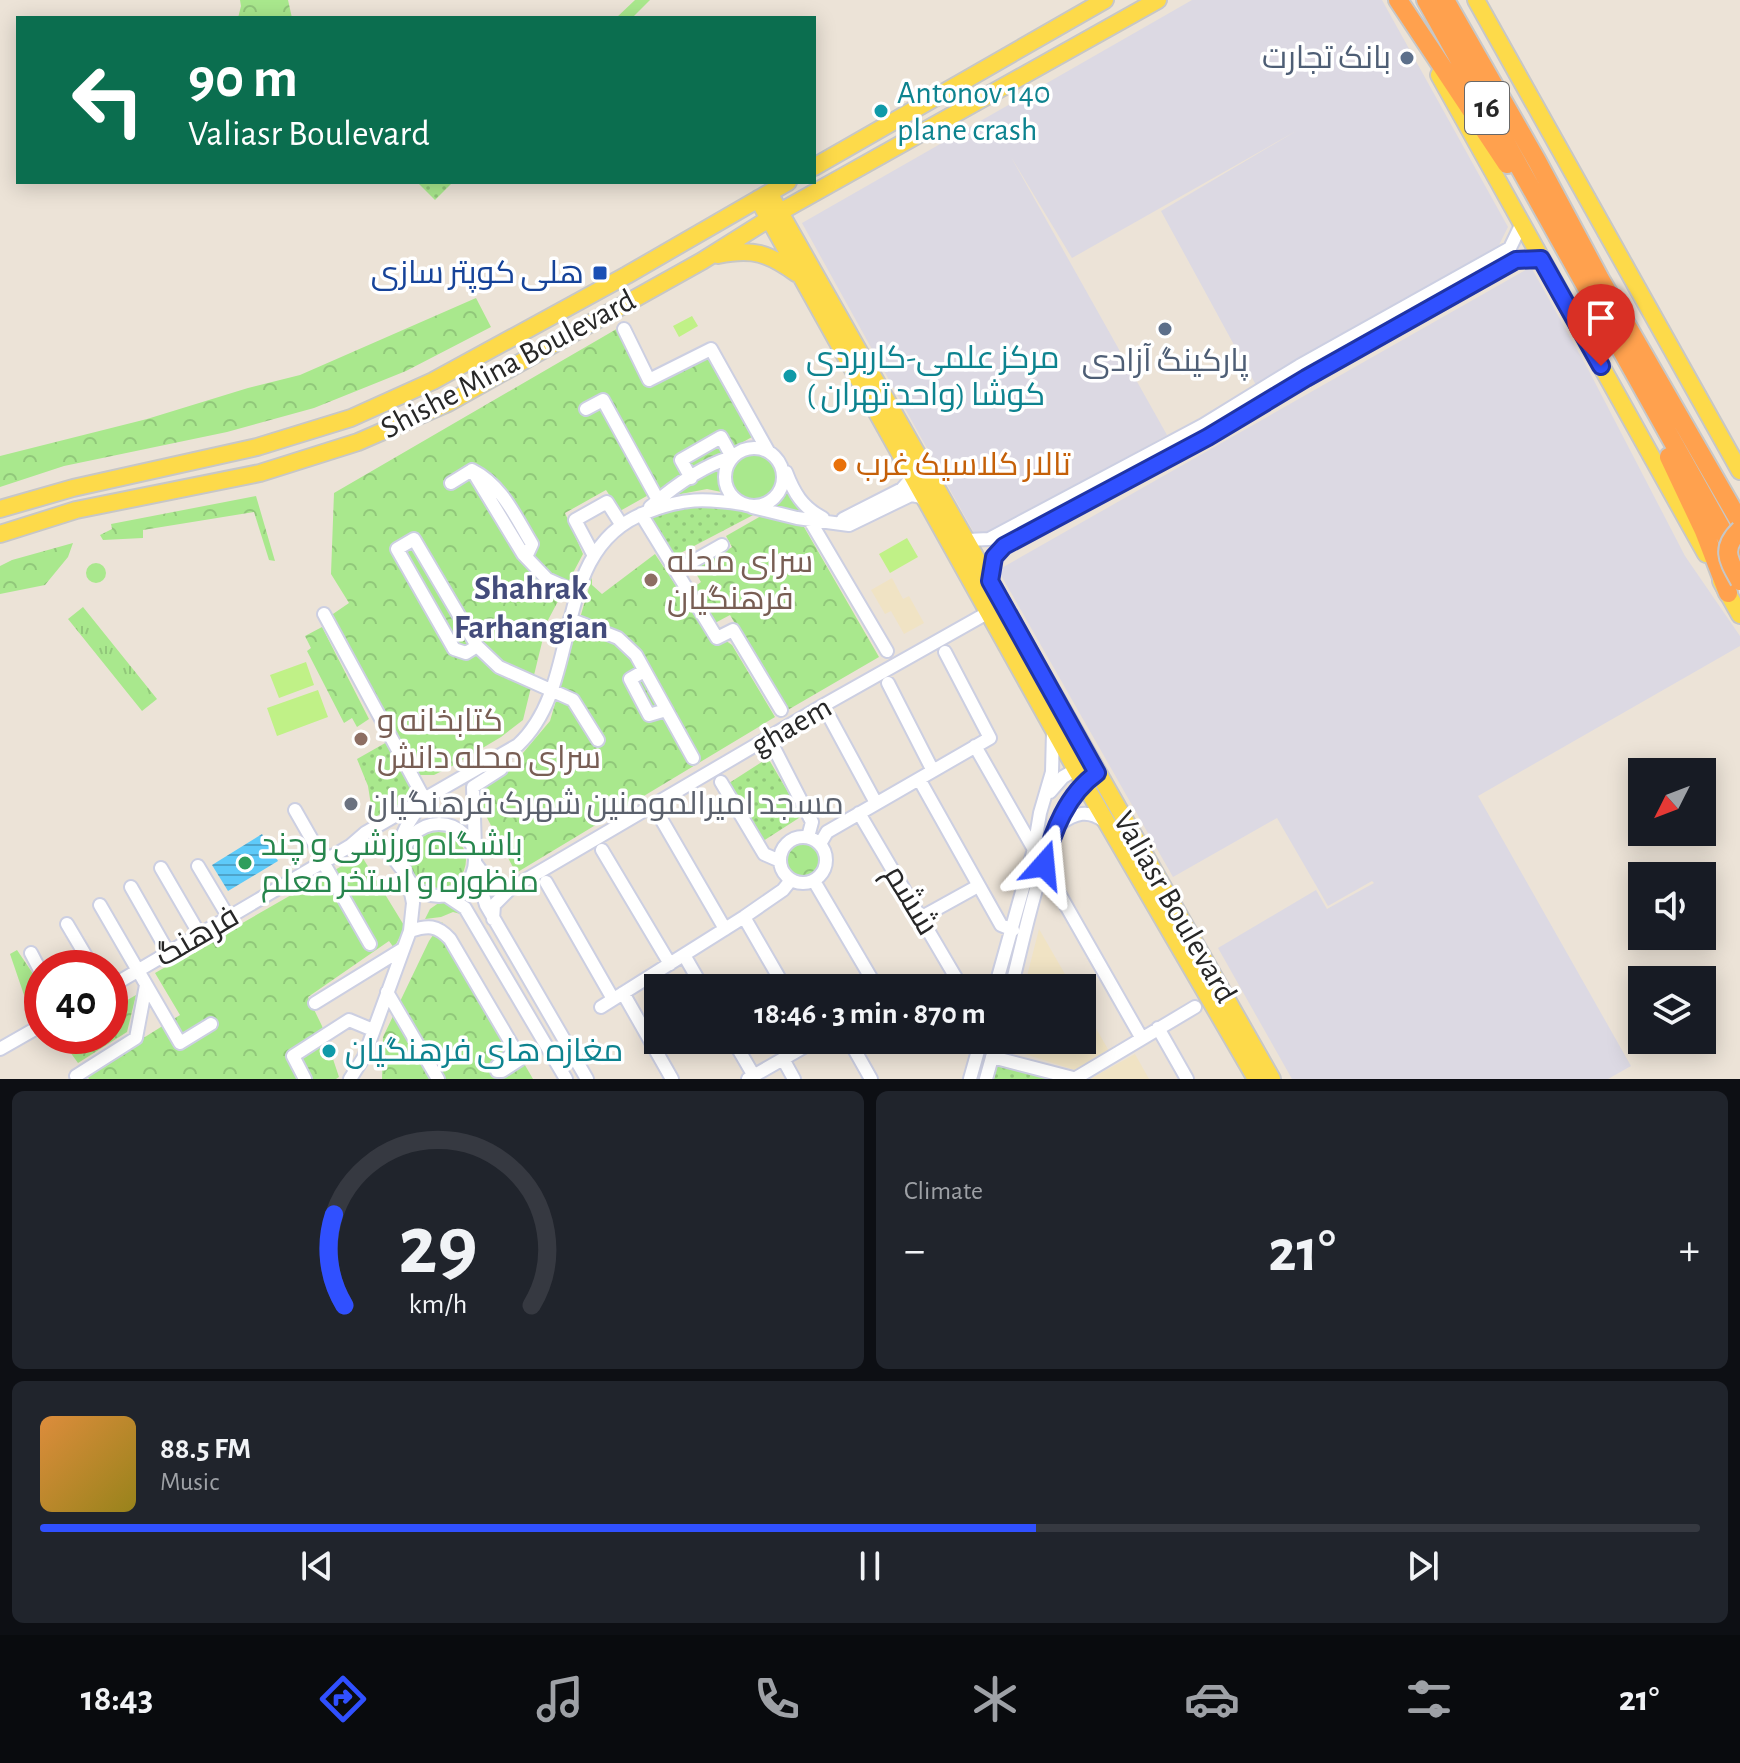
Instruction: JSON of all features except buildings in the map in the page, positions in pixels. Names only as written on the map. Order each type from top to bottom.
[{"type":"highway","points":[[1398,0],[1493,145],[1548,217]]},
{"type":"highway","name":"16","points":[[1426,0],[1740,562]]},
{"type":"highway","name":"16","points":[[1445,0],[1740,522]]},
{"type":"highway","points":[[1644,391],[1658,435],[1734,587]]},
{"type":"highway","points":[[1734,587],[1727,550],[1730,539],[1740,530]]},
{"type":"main road","points":[[816,166],[1105,0]]},
{"type":"main road","name":"Shishe Mina Boulevard","points":[[0,534],[76,510],[260,473],[367,438],[448,403],[702,261],[774,215],[1158,0]]},
{"type":"main road","points":[[1398,0],[1541,259],[1734,587],[1740,615]]},
{"type":"main road","points":[[1476,0],[1740,471]]},
{"type":"main road","name":"Shishe Mina Boulevard","points":[[0,509],[73,488],[257,447],[359,415],[447,373],[627,275],[785,184]]},
{"type":"main road","name":"Valiasr Boulevard","points":[[764,196],[916,467],[989,612],[1054,728],[1087,771],[1109,825],[1256,1079]]},
{"type":"main road","name":"Valiasr Boulevard","points":[[774,215],[801,277],[916,467]]},
{"type":"main road","points":[[702,261],[739,251],[756,252],[769,255],[801,277]]},
{"type":"main road","points":[[359,415],[367,438]]},
{"type":"main road","name":"Valiasr Boulevard","points":[[931,499],[967,540],[1087,771],[1272,1079]]},
{"type":"street","points":[[1513,254],[1522,223]]},
{"type":"street","points":[[967,540],[989,539],[1302,372],[1513,254],[1541,259]]},
{"type":"street","points":[[624,329],[649,380],[711,349],[768,451],[780,463],[806,510],[833,523]]},
{"type":"street","points":[[990,581],[994,557],[1004,546],[1208,437],[1302,372]]},
{"type":"street","points":[[586,409],[603,400],[658,500]]},
{"type":"street","points":[[691,478],[681,460],[721,437],[732,457],[724,474],[725,484],[733,497],[748,505],[765,504],[779,491],[783,482],[780,463]]},
{"type":"street","name":"فرهنگ","points":[[641,514],[718,461],[748,448],[768,451]]},
{"type":"street","points":[[916,467],[904,493],[931,499]]},
{"type":"street","points":[[451,483],[472,470],[486,477],[498,488],[532,544],[526,557],[547,579],[578,593]]},
{"type":"street","name":"فرهنگ","points":[[128,976],[327,860],[365,833],[506,753],[529,735],[552,691],[570,619],[593,554],[621,524],[678,500],[722,500],[849,525],[904,493]]},
{"type":"street","points":[[593,554],[575,520],[607,502],[621,524]]},
{"type":"street","points":[[641,514],[717,638],[733,630],[781,710]]},
{"type":"street","points":[[809,519],[887,651]]},
{"type":"street","points":[[477,646],[466,653],[454,649],[397,549],[414,539],[477,646],[499,667],[573,700],[598,740]]},
{"type":"street","points":[[676,571],[722,545]]},
{"type":"street","name":"ghaem","points":[[510,889],[989,612]]},
{"type":"street","points":[[324,614],[425,800],[406,826],[399,855],[412,899],[411,925]]},
{"type":"street","points":[[570,619],[618,638],[636,655],[644,671],[630,679],[649,715],[666,710],[693,758]]},
{"type":"street","points":[[820,844],[827,832],[990,738],[945,652]]},
{"type":"street","points":[[888,683],[933,771]]},
{"type":"street","points":[[830,718],[876,803]]},
{"type":"street","points":[[999,974],[1052,772],[1054,728]]},
{"type":"street","points":[[975,746],[1141,1037]]},
{"type":"street","points":[[775,750],[812,822],[808,837]]},
{"type":"street","points":[[473,787],[501,769],[506,753]]},
{"type":"street","points":[[1040,813],[1056,784],[1087,771]]},
{"type":"street","points":[[1015,974],[1044,865],[1060,820],[1087,771]]},
{"type":"street","points":[[350,1079],[364,1057],[411,925],[427,901],[462,889],[475,862],[473,787],[472,780],[465,775]]},
{"type":"street","points":[[919,779],[1001,925],[1013,930]]},
{"type":"street","points":[[721,782],[764,854],[780,861]]},
{"type":"street","points":[[1040,813],[1051,803],[1057,804],[1060,820]]},
{"type":"street","points":[[295,810],[319,852],[327,860],[370,944]]},
{"type":"street","name":"ششم","points":[[859,813],[954,974]]},
{"type":"street","points":[[1060,820],[1073,814],[1088,813],[1109,825]]},
{"type":"street","points":[[660,817],[725,929]]},
{"type":"street","points":[[405,873],[402,856],[409,840],[430,825],[456,829],[469,840],[481,892],[493,919],[587,1079]]},
{"type":"street","points":[[808,837],[820,844],[827,864],[814,881],[802,884],[785,875],[780,861],[788,843],[808,837]]},
{"type":"street","points":[[350,846],[375,844],[391,856],[420,892],[442,896],[465,908],[566,1079]]},
{"type":"street","points":[[602,850],[670,964]]},
{"type":"street","points":[[475,862],[490,882],[510,889]]},
{"type":"street","points":[[198,866],[229,918]]},
{"type":"street","points":[[161,868],[200,935]]},
{"type":"street","points":[[601,1007],[744,917],[783,890],[791,880]]},
{"type":"street","points":[[814,881],[869,974]]},
{"type":"street","points":[[546,882],[672,1079]]},
{"type":"street","points":[[922,917],[978,886]]},
{"type":"street","points":[[131,887],[168,952]]},
{"type":"street","points":[[493,919],[494,905],[510,889]]},
{"type":"street","points":[[100,905],[137,970]]},
{"type":"street","points":[[744,917],[777,974]]},
{"type":"street","points":[[67,924],[82,950]]},
{"type":"street","points":[[411,925],[435,926],[450,939],[514,1049],[515,1052],[497,1066]]},
{"type":"street","points":[[315,1003],[401,950]]},
{"type":"street","points":[[684,955],[695,974]]},
{"type":"street","name":"فرهنگ","points":[[137,970],[180,1043],[211,1024]]},
{"type":"street","points":[[78,1079],[76,1076],[136,1038],[146,985]]},
{"type":"street","points":[[387,992],[438,1079]]},
{"type":"street","points":[[992,1057],[1076,1078],[1195,1007]]},
{"type":"street","points":[[305,1079],[293,1056],[349,1020],[373,1030]]},
{"type":"street","points":[[1158,1028],[1187,1079]]},
{"type":"street","points":[[0,1049],[24,1035]]},
{"type":"street","points":[[740,1054],[751,1077],[791,1054]]},
{"type":"street","points":[[857,1054],[871,1079]]},
{"type":"street","points":[[970,1079],[977,1054]]},
{"type":"street","points":[[986,1079],[993,1054]]},
{"type":"street","points":[[783,1059],[794,1079]]},
{"type":"shaded area","points":[[1192,0],[1382,0],[1508,227],[1499,245],[1257,387],[1161,211],[1298,130],[1072,258],[1011,157],[1167,435],[984,535],[974,533],[802,223]]},
{"type":"shaded area","points":[[1531,267],[1685,556],[1740,636],[1740,646],[1478,796],[1631,1066],[1608,1079],[1292,1079],[1218,948],[1316,890],[1327,909],[1374,883],[1372,881],[1328,906],[1277,818],[1173,877],[998,570]]},
{"type":"shaded area","points":[[892,578],[903,599],[909,596],[924,623],[904,634],[891,611],[885,614],[871,590]]},
{"type":"shaded area","points":[[1039,929],[1065,974],[1028,974]]},
{"type":"shaded area","points":[[1096,1028],[1109,1051],[1078,1071],[1025,1054],[1096,1054]]},
{"type":"shaded area","points":[[1135,1054],[1149,1079],[1090,1079]]},
{"type":"green space","points":[[240,0],[288,0],[292,16],[238,16]]},
{"type":"green space","points":[[635,0],[650,0],[634,16],[618,16]]},
{"type":"green space","points":[[419,184],[451,184],[435,200]]},
{"type":"green space","points":[[476,298],[491,327],[406,371],[314,408],[227,432],[64,466],[0,487],[0,456],[147,419],[300,375]]},
{"type":"green space","points":[[692,316],[698,326],[679,337],[673,326]]},
{"type":"green space","points":[[620,327],[651,387],[707,357],[752,437],[620,511],[606,490],[565,513],[583,554],[547,622],[523,720],[454,765],[434,775],[417,775],[330,616],[349,603],[331,574],[334,493]]},
{"type":"green space","points":[[753,453],[770,460],[777,477],[770,494],[753,501],[736,494],[729,477],[736,460]]},
{"type":"green space","points":[[723,463],[719,480],[726,493],[707,489],[665,497]]},
{"type":"green space","points":[[785,487],[809,516],[768,505],[779,499]]},
{"type":"green space","points":[[256,496],[275,561],[269,560],[254,512],[143,530],[143,538],[103,540],[100,535],[112,529],[111,524]]},
{"type":"green space","points":[[680,504],[718,505],[757,513],[673,557],[649,513]]},
{"type":"green space","points":[[761,516],[804,527],[879,657],[786,711],[730,615],[715,623],[694,587],[701,582],[694,570],[732,547],[726,536]]},
{"type":"green space","points":[[907,538],[918,557],[890,573],[879,554]]},
{"type":"green space","points":[[73,543],[68,557],[45,585],[0,594],[0,566]]},
{"type":"green space","points":[[655,554],[714,643],[725,640],[732,645],[775,717],[516,873],[475,795],[512,766],[550,721],[592,577],[592,585],[602,594]]},
{"type":"green space","points":[[92,563],[100,563],[106,573],[100,583],[92,583],[86,577],[86,569]]},
{"type":"green space","points":[[83,607],[157,699],[142,711],[68,619]]},
{"type":"green space","points":[[322,627],[369,719],[357,727],[352,718],[344,723],[307,651],[311,648],[305,636]]},
{"type":"green space","points":[[306,662],[314,685],[279,698],[270,675]]},
{"type":"green space","points":[[318,690],[328,717],[277,736],[267,708]]},
{"type":"green space","points":[[387,742],[416,796],[373,818],[368,786],[357,759]]},
{"type":"green space","points":[[768,758],[802,816],[760,843],[726,785]]},
{"type":"green space","points":[[438,832],[458,840],[466,860],[458,880],[438,888],[418,880],[410,860],[418,840]]},
{"type":"green space","points":[[802,843],[815,848],[820,861],[815,874],[802,879],[789,874],[784,861],[789,848]]},
{"type":"green space","points":[[361,855],[405,927],[394,948],[389,941],[308,997],[322,1026],[339,1077],[336,1079],[89,1079],[86,1074],[118,1054],[128,1054],[128,1048],[180,1015],[155,973]]},
{"type":"green space","points":[[440,902],[449,903],[464,915],[453,912],[425,919],[430,909]]},
{"type":"green space","points":[[442,922],[533,1079],[382,1079],[383,1037],[429,941]]},
{"type":"green space","points":[[17,950],[24,960],[24,995],[10,954]]},
{"type":"green space","points":[[136,995],[128,1028],[128,1000]]},
{"type":"green space","points":[[72,1054],[92,1054],[78,1063]]},
{"type":"green space","points":[[996,1062],[1056,1079],[991,1079]]},
{"type":"water","name":"باشگاه ورزشی و چند منظوره و استخر معلم","points":[[262,834],[278,861],[228,891],[212,865]]},
{"type":"place","name":"بانک تجارت","points":[[1407,58]]},
{"type":"place","name":"Antonov 140 plane crash","points":[[881,111]]},
{"type":"place","name":"هلی کوپتر سازی","points":[[600,273]]},
{"type":"place","name":"پارکینگ آزادی","points":[[1165,329]]},
{"type":"place","name":"مرکز علمی-کاربردی کوشا (واحد تهران )","points":[[790,376]]},
{"type":"place","name":"تالار کلاسیک غرب","points":[[840,465]]},
{"type":"place","name":"سرای محله فرهنگیان","points":[[651,580]]},
{"type":"place","name":"کتابخانه و سرای محله دانش","points":[[361,739]]},
{"type":"place","name":"مسجد امیرالمومنین شهرک فرهنگیان","points":[[351,804]]},
{"type":"place","name":"باشگاه ورزشی و چند منظوره و استخر معلم","points":[[245,863]]},
{"type":"place","name":"مغازه های فرهنگیان","points":[[329,1051]]},
{"type":"district","name":"Shahrak Farhangian","points":[[531,608]]},
{"type":"route","points":[[1044,865],[1057,825],[1075,793],[1097,773],[990,581],[994,557],[1004,546],[1208,437],[1516,260],[1541,259],[1601,366]]}]
